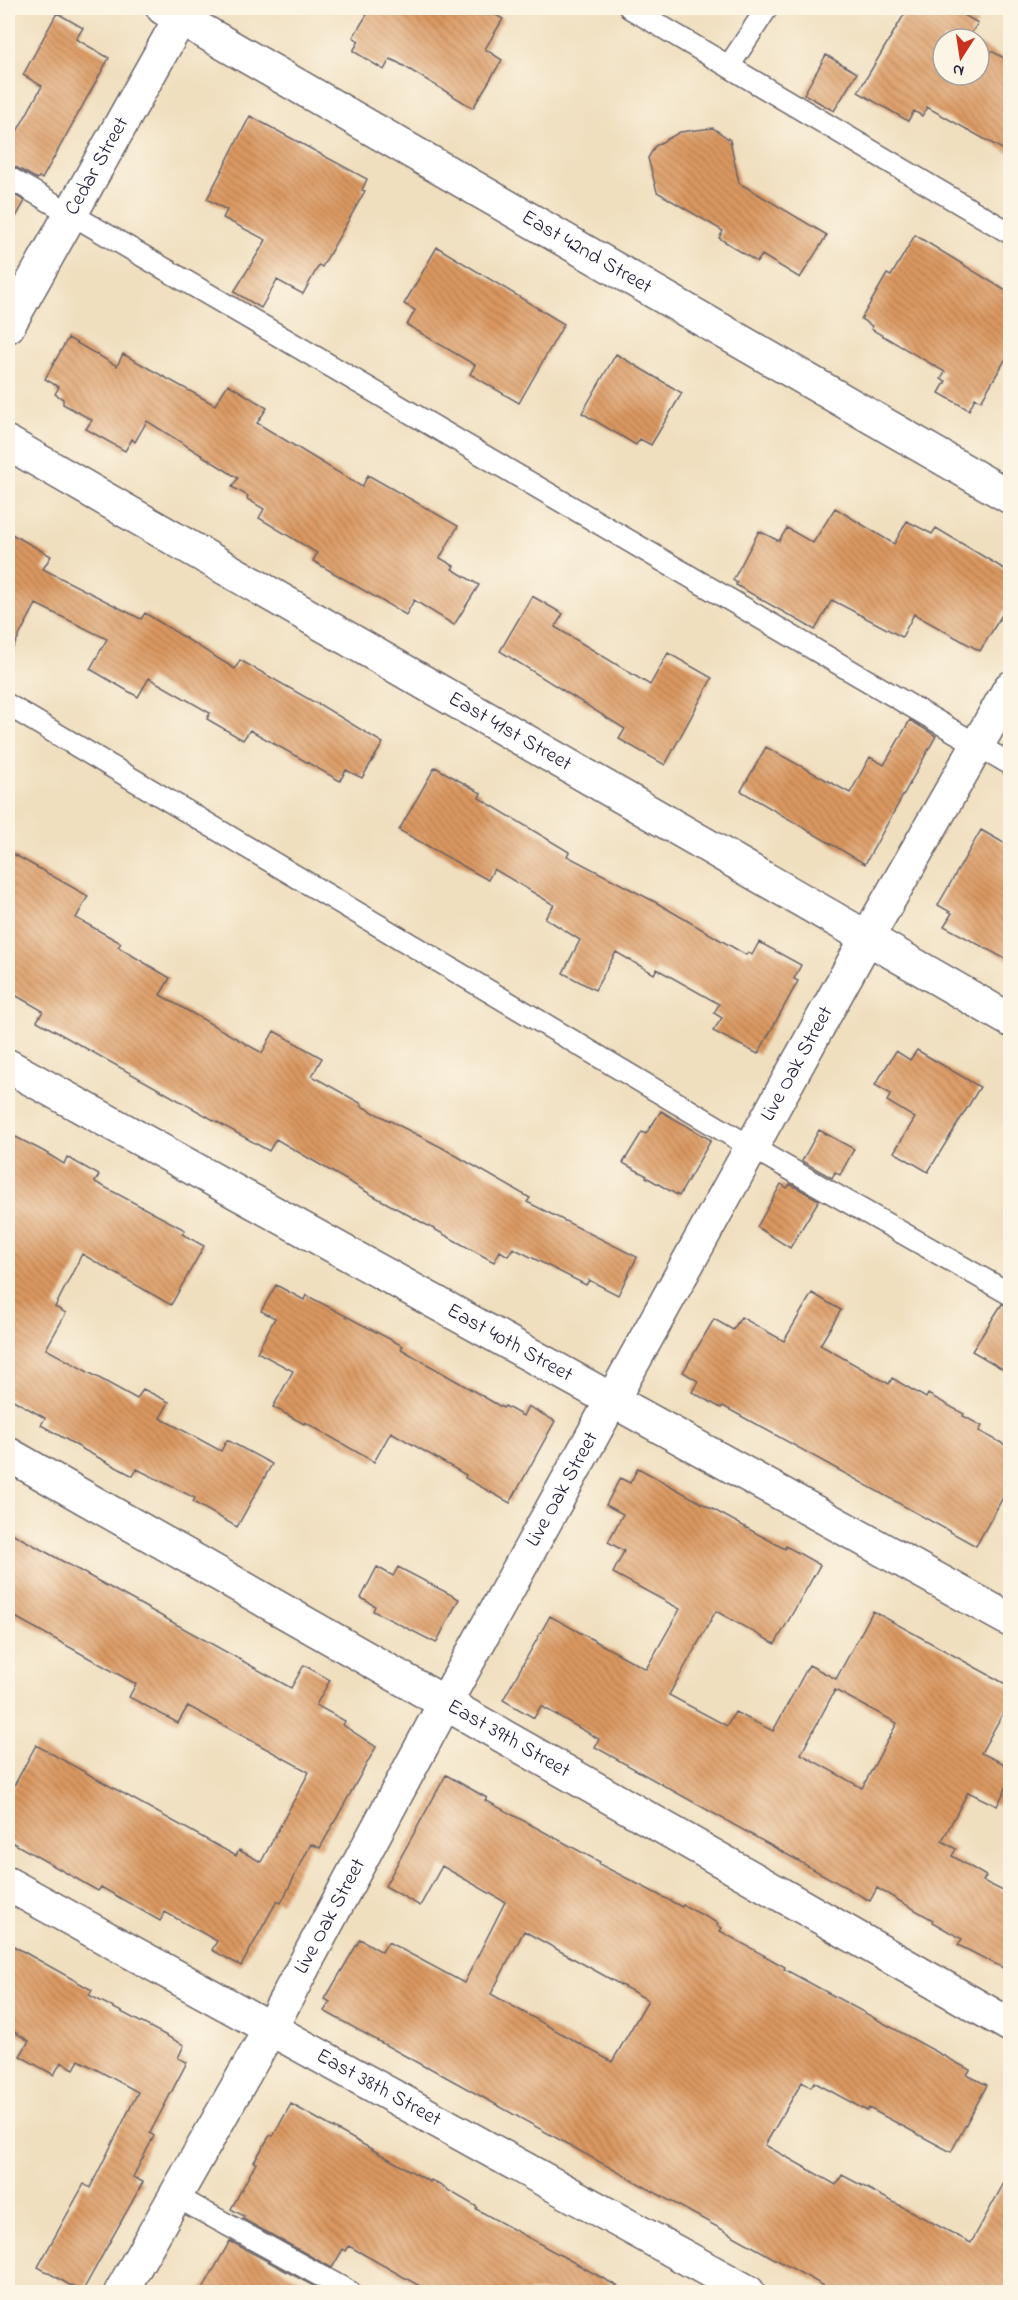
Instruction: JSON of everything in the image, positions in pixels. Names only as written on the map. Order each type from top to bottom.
[{"type":"street","name":"Cedar Street","points":[[8,326],[70,214],[176,11]]},
{"type":"street","name":"East 42nd Street","points":[[176,11],[1011,497]]},
{"type":"street","name":"East 41st Street","points":[[8,443],[1011,1020]]},
{"type":"street","name":"Live Oak Street","points":[[121,2292],[270,2029],[445,1703],[751,1146],[867,938],[1011,688]]},
{"type":"street","name":"East 40th Street","points":[[8,1066],[1011,1620]]},
{"type":"street","name":"East 39th Street","points":[[8,1454],[1011,2025]]},
{"type":"street","name":"East 38th Street","points":[[8,1884],[748,2292]]},
{"type":"lane","points":[[630,8],[1011,233]]},
{"type":"lane","points":[[729,66],[767,8]]},
{"type":"lane","points":[[8,177],[1011,764]]},
{"type":"lane","points":[[8,705],[751,1146],[1011,1294]]},
{"type":"lane","points":[[176,2196],[350,2292]]},
{"type":"building","points":[[371,8],[484,8],[503,19],[485,49],[502,60],[473,108],[397,62],[390,59],[384,70],[353,51],[359,41],[353,37]]},
{"type":"building","points":[[908,8],[952,8],[978,23],[975,27],[931,27],[931,87],[991,87],[991,51],[1011,62],[1011,154],[927,107],[922,116],[914,111],[908,121],[858,92]]},
{"type":"building","points":[[57,13],[83,28],[76,39],[109,58],[42,179],[39,177],[37,179],[8,164],[8,148],[42,86],[23,75]]},
{"type":"building","points":[[826,55],[857,73],[834,111],[804,94]]},
{"type":"building","points":[[250,116],[367,179],[362,190],[365,191],[322,267],[319,265],[303,294],[277,280],[261,308],[234,292],[266,240],[223,218],[227,210],[207,199]]},
{"type":"building","points":[[713,128],[730,140],[739,183],[827,235],[800,278],[762,255],[757,262],[719,238],[723,231],[657,192],[648,158],[655,146],[680,132]]},
{"type":"building","points":[[8,191],[25,201],[8,231]]},
{"type":"building","points":[[915,235],[1011,294],[1011,350],[981,401],[975,398],[969,410],[939,393],[946,381],[941,379],[945,372],[871,329],[872,326],[861,319],[887,274],[891,276]]},
{"type":"building","points":[[437,247],[564,324],[519,403],[470,374],[475,365],[407,325],[415,310],[404,304]]},
{"type":"building","points":[[68,338],[117,366],[123,354],[215,405],[228,384],[267,408],[257,423],[362,487],[368,475],[458,526],[440,558],[454,566],[452,569],[479,585],[454,625],[414,600],[406,615],[313,561],[317,553],[259,518],[264,509],[232,487],[238,478],[147,421],[135,442],[132,439],[125,451],[86,429],[92,420],[63,404],[63,399],[55,394],[59,387],[45,379]]},
{"type":"building","points":[[616,354],[682,393],[651,445],[640,439],[636,445],[582,413]]},
{"type":"building","points":[[835,508],[894,544],[907,521],[932,534],[936,528],[1011,573],[1011,600],[980,651],[914,614],[902,637],[832,600],[815,630],[736,585],[737,583],[733,580],[759,531],[779,541],[787,528],[813,543]]},
{"type":"building","points":[[8,532],[51,556],[43,569],[141,619],[145,613],[235,669],[240,660],[383,743],[362,778],[346,770],[340,781],[250,730],[243,740],[207,719],[210,713],[149,678],[138,697],[90,669],[107,639],[36,604],[8,657]]},
{"type":"building","points":[[532,596],[563,614],[555,627],[650,685],[668,653],[712,678],[665,765],[619,739],[625,729],[500,651]]},
{"type":"building","points":[[910,720],[936,736],[865,864],[741,791],[766,747],[850,793],[870,757],[884,765]]},
{"type":"building","points":[[435,767],[481,793],[479,798],[569,852],[567,856],[657,903],[746,955],[748,952],[752,955],[759,942],[801,965],[794,979],[798,981],[758,1054],[713,1031],[722,1018],[714,1013],[719,1004],[657,969],[654,974],[616,952],[595,990],[563,973],[580,940],[545,918],[554,905],[494,869],[488,880],[399,830]]},
{"type":"building","points":[[981,830],[1011,847],[1011,962],[944,926],[952,913],[938,905]]},
{"type":"building","points":[[8,851],[88,896],[76,918],[121,943],[118,947],[170,978],[160,995],[262,1053],[274,1031],[322,1058],[312,1076],[362,1104],[361,1106],[441,1147],[530,1198],[527,1202],[637,1257],[618,1295],[589,1280],[586,1285],[513,1248],[508,1256],[500,1251],[494,1262],[276,1139],[269,1151],[37,1021],[43,1011],[8,991]]},
{"type":"building","points":[[917,1050],[980,1087],[928,1172],[894,1152],[915,1118],[887,1101],[891,1094],[875,1085],[896,1051],[910,1060]]},
{"type":"building","points":[[661,1111],[711,1140],[679,1196],[623,1163],[642,1132],[646,1134]]},
{"type":"building","points":[[819,1130],[854,1149],[840,1175],[835,1172],[832,1178],[802,1161]]},
{"type":"building","points":[[8,1133],[64,1164],[67,1157],[99,1175],[95,1182],[185,1230],[182,1234],[204,1246],[171,1305],[82,1254],[55,1307],[66,1313],[46,1349],[137,1399],[143,1389],[169,1402],[160,1418],[221,1451],[227,1440],[272,1464],[237,1527],[193,1502],[195,1498],[137,1469],[133,1476],[86,1451],[41,1425],[45,1418],[8,1397]]},
{"type":"building","points":[[781,1184],[787,1188],[790,1184],[819,1200],[790,1248],[757,1227]]},
{"type":"building","points":[[276,1285],[304,1300],[306,1295],[403,1346],[401,1349],[503,1408],[505,1406],[523,1416],[528,1406],[555,1421],[510,1503],[391,1432],[374,1462],[305,1422],[304,1424],[273,1407],[293,1371],[257,1352],[275,1318],[261,1311]]},
{"type":"building","points":[[812,1293],[841,1310],[820,1345],[889,1384],[892,1378],[926,1398],[928,1394],[982,1426],[979,1431],[1011,1448],[1011,1483],[976,1546],[723,1406],[721,1408],[692,1392],[698,1381],[683,1372],[714,1319],[733,1330],[741,1317],[784,1341]]},
{"type":"building","points":[[1002,1304],[1011,1307],[1011,1374],[972,1351]]},
{"type":"building","points":[[638,1468],[785,1549],[786,1546],[820,1565],[775,1644],[716,1611],[669,1695],[727,1726],[735,1712],[773,1731],[809,1665],[836,1679],[873,1611],[1011,1687],[1011,1699],[981,1753],[1011,1767],[1011,1778],[997,1806],[968,1792],[942,1841],[956,1849],[952,1856],[986,1876],[983,1881],[1011,1895],[1011,1972],[958,1945],[962,1939],[877,1888],[870,1901],[595,1747],[599,1739],[541,1706],[534,1718],[503,1700],[550,1616],[646,1669],[680,1609],[613,1573],[624,1551],[608,1542],[623,1514],[606,1505],[620,1478],[630,1483]],"holes":[[[835,1690],[897,1723],[862,1788],[801,1754]]]},
{"type":"building","points":[[8,1531],[291,1688],[304,1665],[330,1680],[316,1705],[345,1721],[343,1725],[376,1747],[320,1848],[311,1844],[281,1903],[277,1901],[241,1966],[212,1950],[217,1941],[165,1912],[160,1921],[101,1887],[98,1891],[8,1840],[8,1797],[36,1745],[236,1856],[239,1850],[261,1862],[309,1772],[188,1706],[178,1723],[129,1697],[136,1684],[8,1613]]},
{"type":"building","points":[[377,1567],[393,1576],[398,1567],[459,1599],[436,1643],[373,1611],[375,1606],[361,1598]]},
{"type":"building","points":[[446,1775],[487,1798],[485,1800],[600,1862],[599,1864],[718,1923],[717,1925],[722,1928],[720,1931],[785,1967],[784,1969],[970,2070],[967,2075],[987,2085],[951,2152],[869,2108],[867,2111],[814,2082],[811,2087],[802,2082],[765,2145],[836,2185],[842,2175],[971,2243],[1011,2170],[1011,2292],[835,2292],[324,2011],[330,2002],[325,1999],[360,1939],[382,1952],[388,1942],[464,1983],[505,1902],[442,1866],[420,1906],[385,1886]],"holes":[[[524,1931],[648,2000],[612,2062],[491,1994]]]},
{"type":"building","points":[[8,1943],[92,1990],[89,1995],[184,2045],[178,2058],[187,2062],[150,2133],[154,2136],[133,2177],[143,2182],[82,2292],[38,2267],[84,2184],[90,2188],[138,2092],[79,2060],[74,2069],[61,2062],[54,2075],[20,2056],[29,2041],[8,2028]]},
{"type":"building","points":[[291,2104],[430,2182],[431,2180],[477,2207],[476,2209],[628,2292],[430,2292],[349,2246],[346,2251],[343,2249],[332,2268],[243,2219],[244,2216],[231,2209],[256,2163],[254,2162],[270,2135],[273,2136]]},
{"type":"building","points":[[230,2241],[319,2289],[317,2292],[201,2292]]}]
